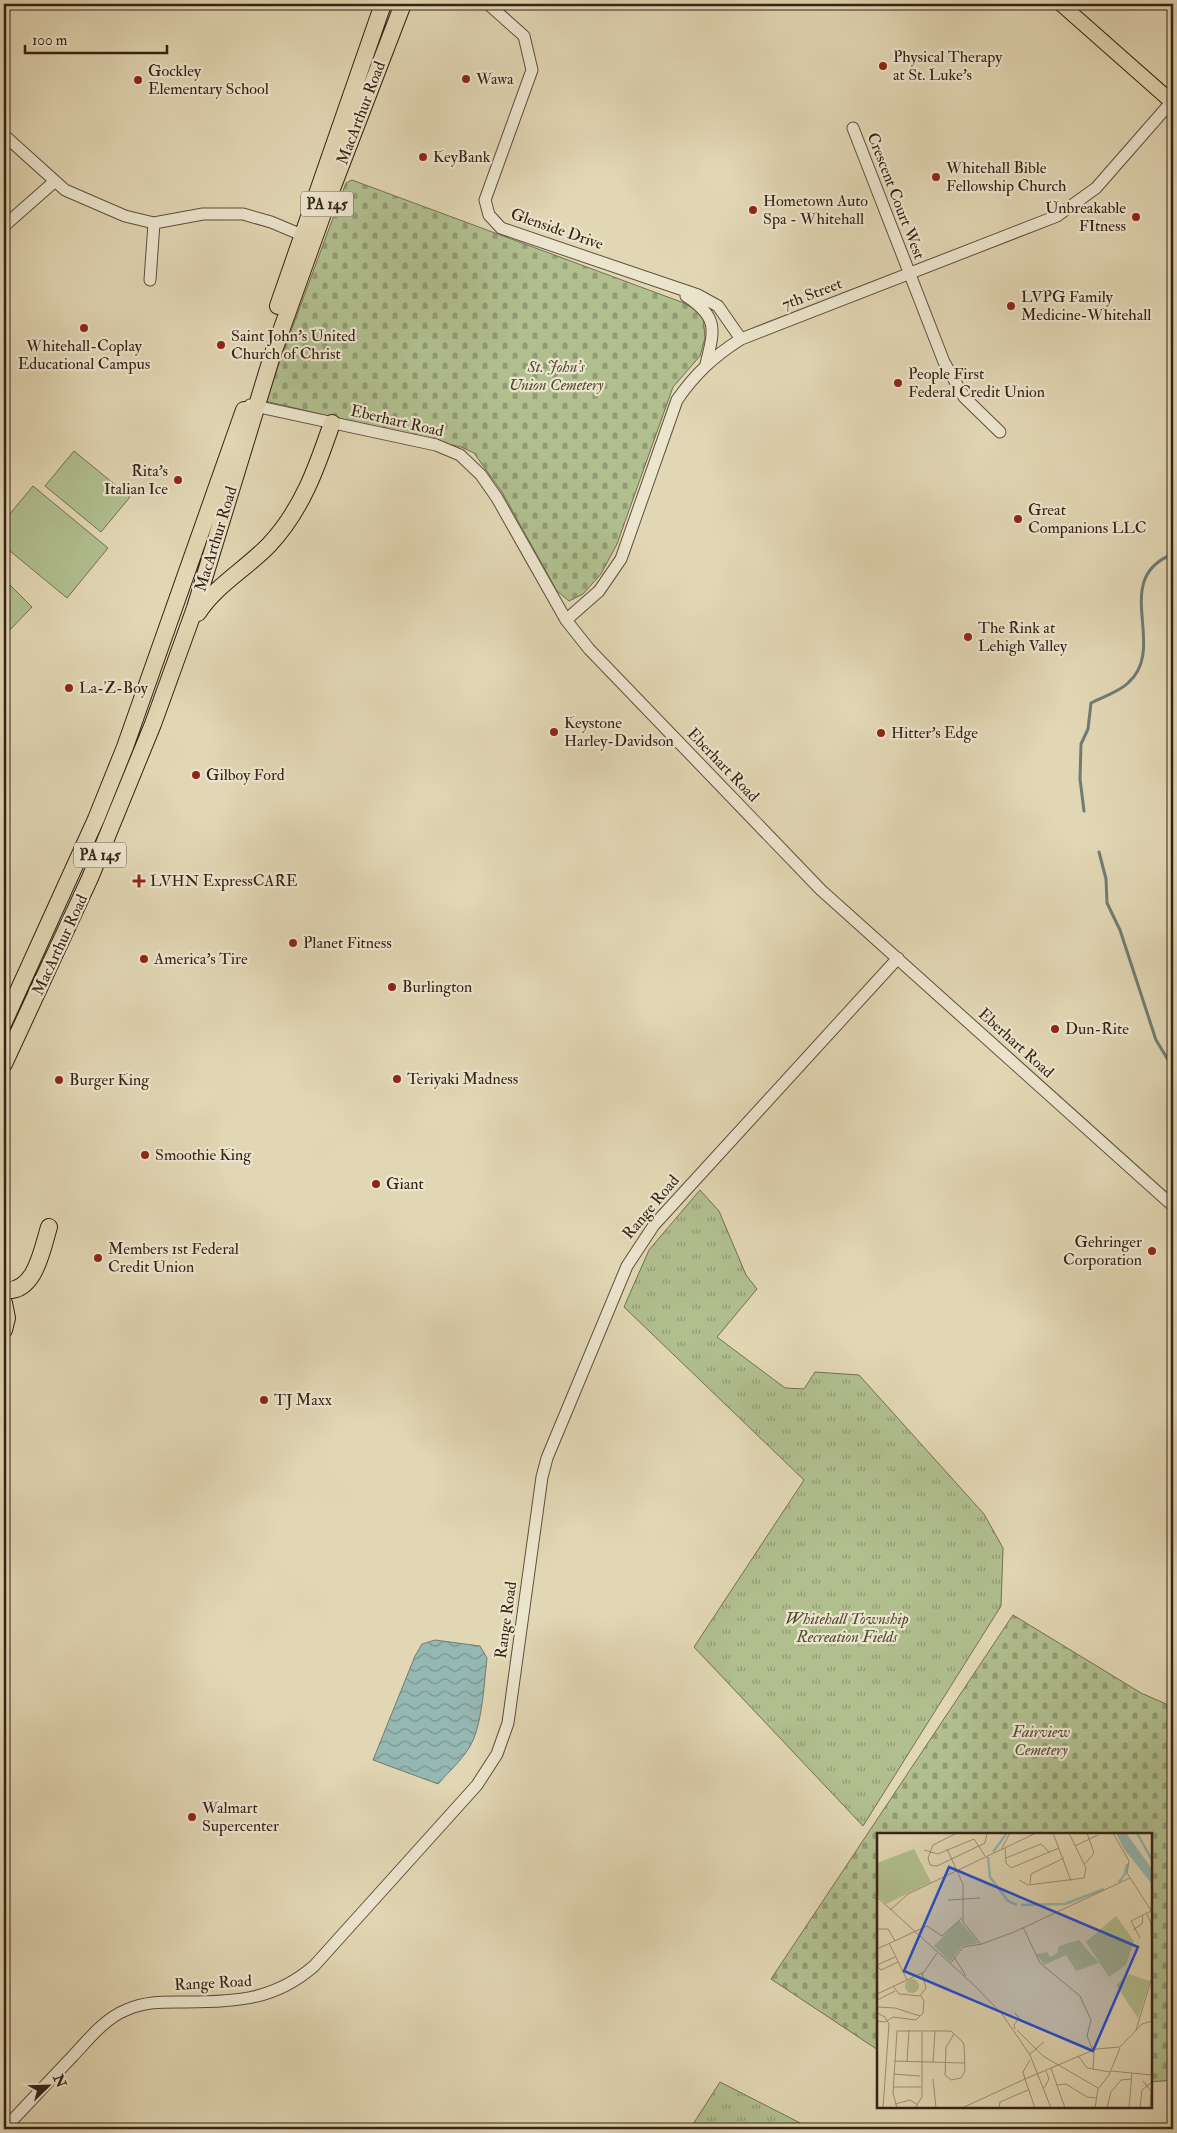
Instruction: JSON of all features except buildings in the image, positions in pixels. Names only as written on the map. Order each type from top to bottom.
[{"type":"highway","name":"MacArthur Road","points":[[4,1064],[120,808],[184,640],[302,235],[384,4]]},
{"type":"highway","name":"MacArthur Road","points":[[4,1022],[96,819],[122,756],[209,514],[403,4]]},
{"type":"highway","points":[[184,640],[205,603],[270,544],[298,508],[318,467],[332,423]]},
{"type":"highway","points":[[4,1290],[16,1290],[29,1281],[49,1227]]},
{"type":"highway","points":[[4,1303],[8,1318],[4,1330]]},
{"type":"main road","points":[[1061,4],[1173,101]]},
{"type":"street","name":"Glenside Drive","points":[[488,4],[524,36],[532,70],[485,200],[489,216],[501,228],[680,289],[718,306],[741,339]]},
{"type":"street","name":"7th Street","points":[[566,620],[599,591],[621,559],[677,400],[706,364],[741,339],[1041,223],[1071,208],[1096,188],[1173,101]]},
{"type":"street","name":"Crescent Court West","points":[[853,128],[909,275],[952,378],[975,410],[1000,432]]},
{"type":"street","points":[[4,135],[64,190],[102,208],[154,223],[203,214],[243,214],[271,222],[302,235]]},
{"type":"street","points":[[4,226],[54,182]]},
{"type":"street","points":[[150,280],[154,223]]},
{"type":"street","points":[[680,289],[683,294],[702,307],[711,320],[712,340],[706,364]]},
{"type":"street","name":"Eberhart Road","points":[[251,405],[436,445],[460,456],[471,464],[497,498],[566,620],[589,649],[821,890],[1173,1206]]},
{"type":"street","name":"Range Road","points":[[5,2128],[103,2024],[124,2010],[138,2005],[164,2001],[209,2002],[251,1998],[278,1991],[302,1977],[477,1785],[497,1754],[508,1723],[542,1476],[547,1458],[627,1266],[654,1225],[898,958]]},
{"type":"green space","name":"St. John's Union Cemetery","points":[[352,180],[684,303],[703,314],[705,338],[700,356],[673,387],[617,544],[601,574],[583,594],[569,601],[557,591],[502,492],[474,453],[461,447],[265,401],[346,183]]},
{"type":"green space","points":[[74,451],[130,497],[101,532],[45,486]]},
{"type":"green space","points":[[33,486],[108,548],[67,598],[4,546],[4,521]]},
{"type":"green space","points":[[4,579],[32,607],[4,636]]},
{"type":"green space","name":"Whitehall Township Recreation Fields","points":[[700,1190],[719,1211],[746,1275],[757,1289],[717,1337],[785,1388],[804,1389],[815,1372],[859,1375],[984,1514],[1003,1548],[1001,1606],[863,1826],[694,1647],[804,1480],[624,1307],[649,1250]]},
{"type":"green space","name":"Fairview Cemetery","points":[[1013,1615],[1141,1693],[1173,1707],[1173,2080],[1152,2082],[1152,1833],[877,1833],[877,2049],[771,1979]]},
{"type":"green space","points":[[720,2082],[812,2129],[690,2129]]},
{"type":"water","points":[[435,1640],[480,1646],[487,1658],[481,1709],[474,1738],[463,1757],[438,1784],[373,1760],[415,1656],[422,1644]]},
{"type":"waterway","points":[[1084,811],[1080,779],[1081,744],[1088,729],[1091,703],[1124,686],[1139,668],[1143,651],[1141,596],[1145,580],[1154,565],[1173,554]]},
{"type":"waterway","points":[[1099,852],[1106,879],[1107,903],[1120,930],[1156,1040],[1173,1068]]},
{"type":"place","name":"Physical Therapy at St. Luke's","points":[[883,66]]},
{"type":"place","name":"Wawa","points":[[466,79]]},
{"type":"place","name":"Gockley Elementary School","points":[[138,80]]},
{"type":"place","name":"KeyBank","points":[[423,157]]},
{"type":"place","name":"Whitehall Bible Fellowship Church","points":[[936,177]]},
{"type":"place","name":"Hometown Auto Spa - Whitehall","points":[[753,210]]},
{"type":"place","name":"Unbreakable FItness","points":[[1136,217]]},
{"type":"place","name":"LVPG Family Medicine-Whitehall","points":[[1011,306]]},
{"type":"place","name":"Whitehall-Coplay Educational Campus","points":[[84,328]]},
{"type":"place","name":"Saint John's United Church of Christ","points":[[221,345]]},
{"type":"place","name":"People First Federal Credit Union","points":[[898,383]]},
{"type":"place","name":"Rita's Italian Ice","points":[[178,480]]},
{"type":"place","name":"Great Companions LLC","points":[[1018,519]]},
{"type":"place","name":"The Rink at Lehigh Valley","points":[[968,637]]},
{"type":"place","name":"La-Z-Boy","points":[[69,688]]},
{"type":"place","name":"Keystone Harley-Davidson","points":[[554,732]]},
{"type":"place","name":"Hitter's Edge","points":[[881,733]]},
{"type":"place","name":"Gilboy Ford","points":[[196,775]]},
{"type":"place","name":"LVHN ExpressCARE","points":[[139,881]]},
{"type":"place","name":"Planet Fitness","points":[[293,943]]},
{"type":"place","name":"America’s Tire","points":[[144,959]]},
{"type":"place","name":"Burlington","points":[[392,987]]},
{"type":"place","name":"Dun-Rite","points":[[1055,1029]]},
{"type":"place","name":"Teriyaki Madness","points":[[397,1079]]},
{"type":"place","name":"Burger King","points":[[59,1080]]},
{"type":"place","name":"Smoothie King","points":[[145,1155]]},
{"type":"place","name":"Giant","points":[[376,1184]]},
{"type":"place","name":"Gehringer Corporation","points":[[1152,1251]]},
{"type":"place","name":"Members 1st Federal Credit Union","points":[[98,1258]]},
{"type":"place","name":"TJ Maxx","points":[[264,1400]]},
{"type":"place","name":"Walmart Supercenter","points":[[192,1817]]}]
